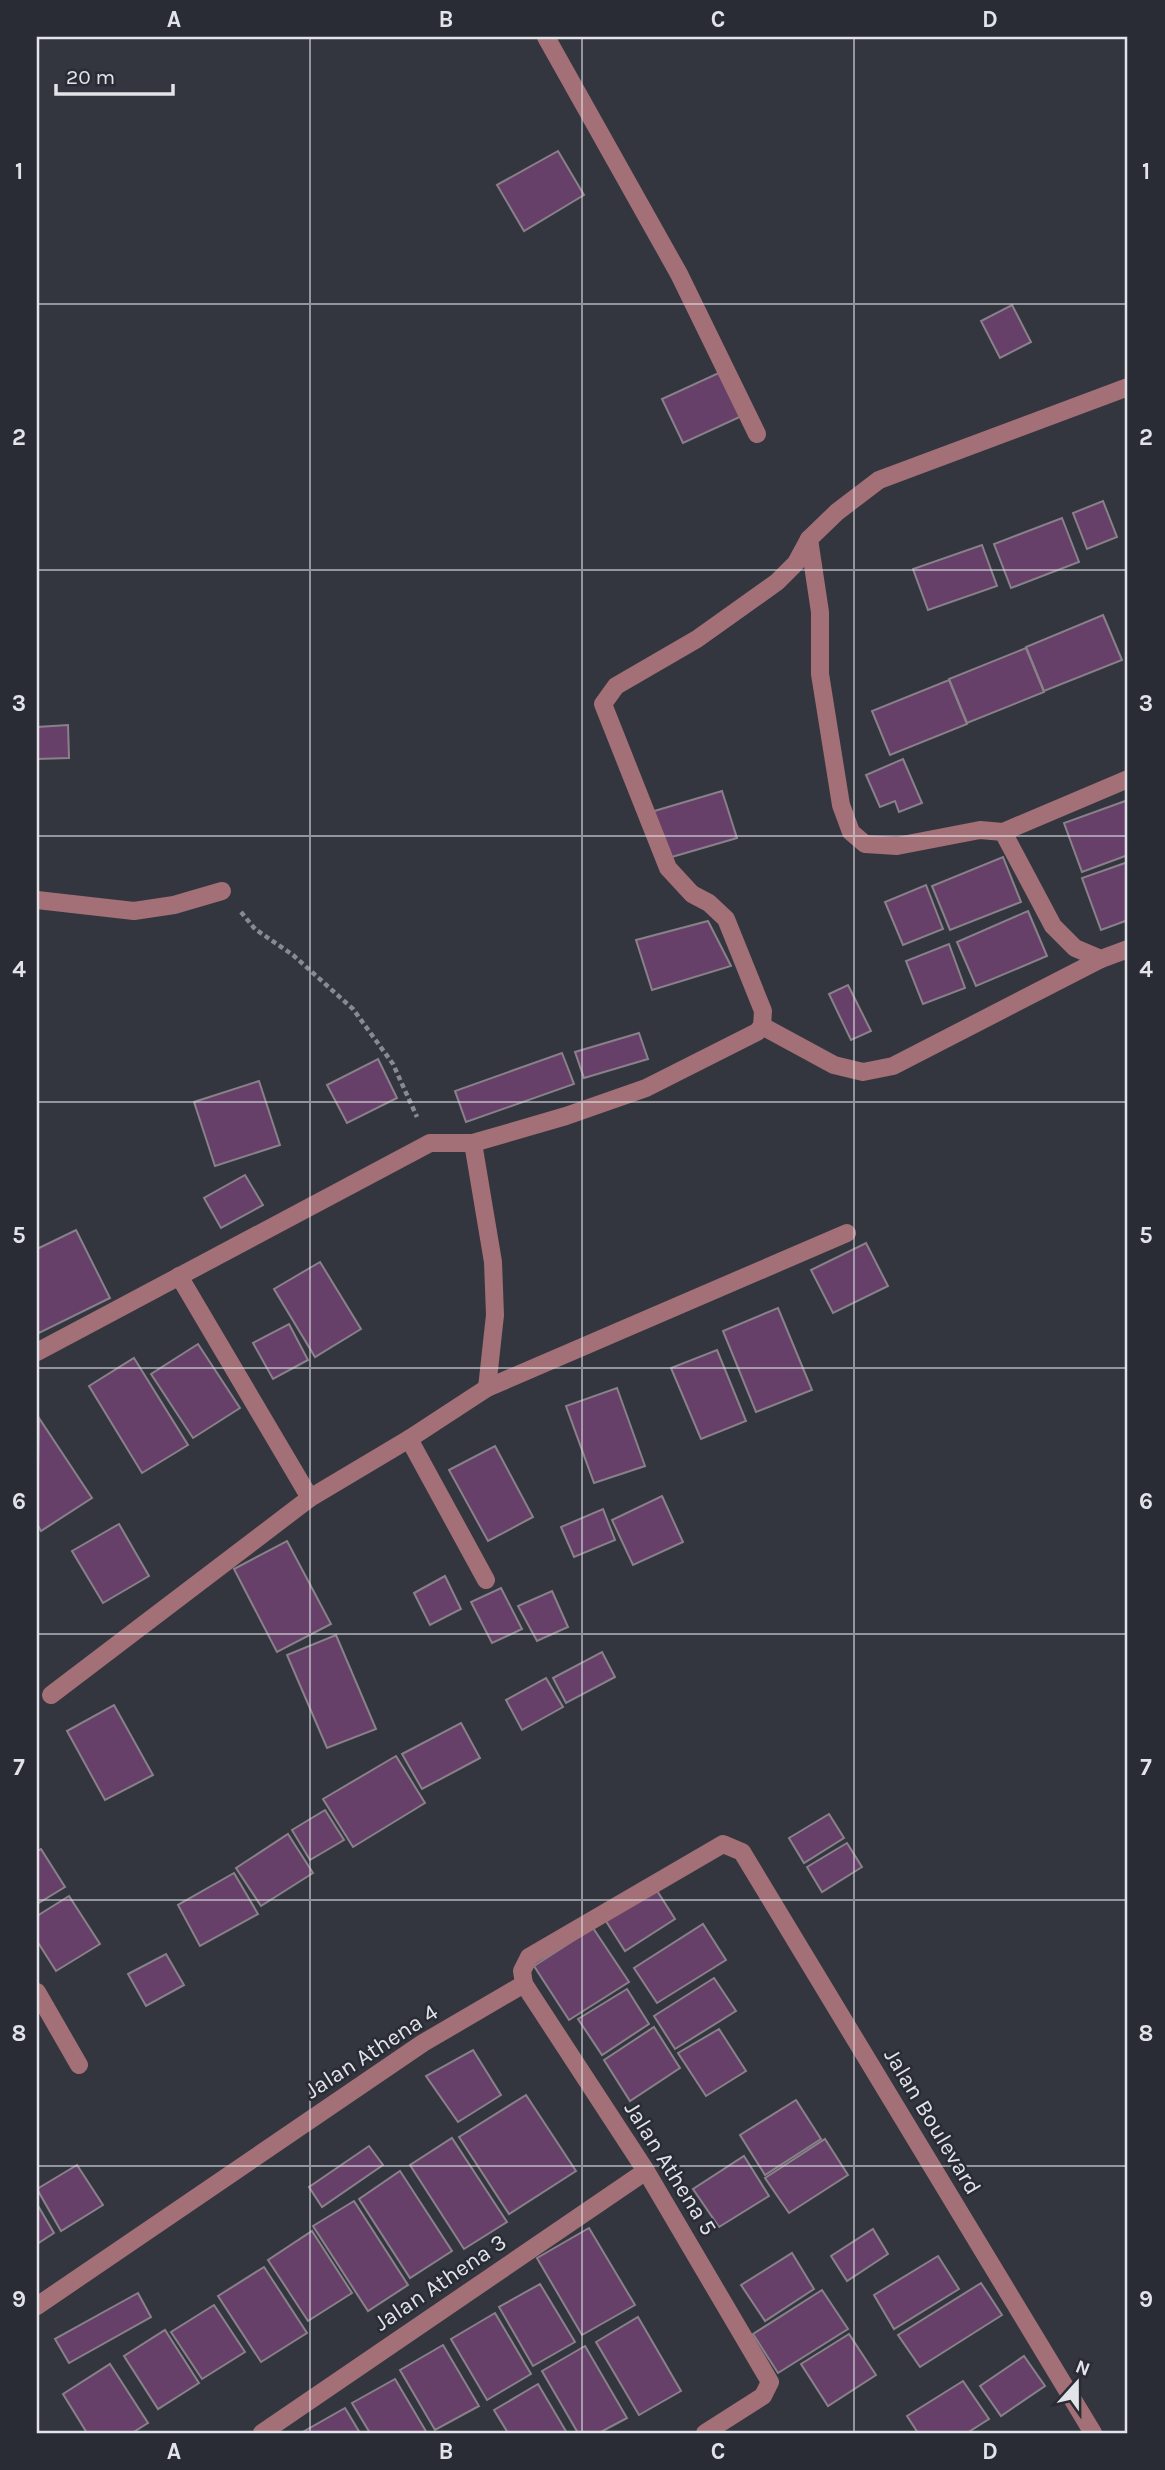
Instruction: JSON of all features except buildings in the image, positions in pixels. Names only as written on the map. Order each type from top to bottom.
[{"type":"street","points":[[546,37],[679,274],[757,434]]},
{"type":"street","points":[[762,1026],[763,1011],[726,919],[709,903],[692,894],[667,868],[603,704],[616,686],[697,639],[777,582],[796,563],[809,539],[837,512],[879,480],[1128,387]]},
{"type":"street","points":[[809,539],[820,612],[820,674],[841,805],[851,832],[865,844],[897,846],[981,831],[1003,832],[1128,779]]},
{"type":"street","points":[[1003,832],[1053,926],[1076,948],[1101,959]]},
{"type":"street","points":[[37,900],[134,911],[174,905],[222,891]]},
{"type":"street","points":[[762,1026],[834,1065],[863,1072],[893,1066],[1101,959],[1128,949]]},
{"type":"street","points":[[37,1352],[430,1143],[473,1143],[566,1116],[646,1088],[762,1026]]},
{"type":"street","points":[[473,1143],[493,1262],[495,1315],[487,1388]]},
{"type":"street","points":[[51,1695],[310,1498],[409,1439],[487,1388],[847,1233]]},
{"type":"street","points":[[179,1276],[310,1498]]},
{"type":"street","points":[[409,1439],[486,1580]]},
{"type":"street","name":"Jalan Boulevard","points":[[524,1984],[522,1971],[528,1957],[723,1844],[742,1852],[1093,2433]]},
{"type":"street","name":"Jalan Athena 5","points":[[524,1984],[646,2171],[770,2382],[763,2396],[705,2433]]},
{"type":"street","name":"Jalan Athena 4","points":[[37,2306],[423,2043],[524,1984]]},
{"type":"street","points":[[37,1992],[79,2065]]},
{"type":"street","name":"Jalan Athena 3","points":[[262,2433],[646,2171]]},
{"type":"path","points":[[222,891],[255,929],[293,955],[353,1009],[393,1064],[430,1143]]}]
